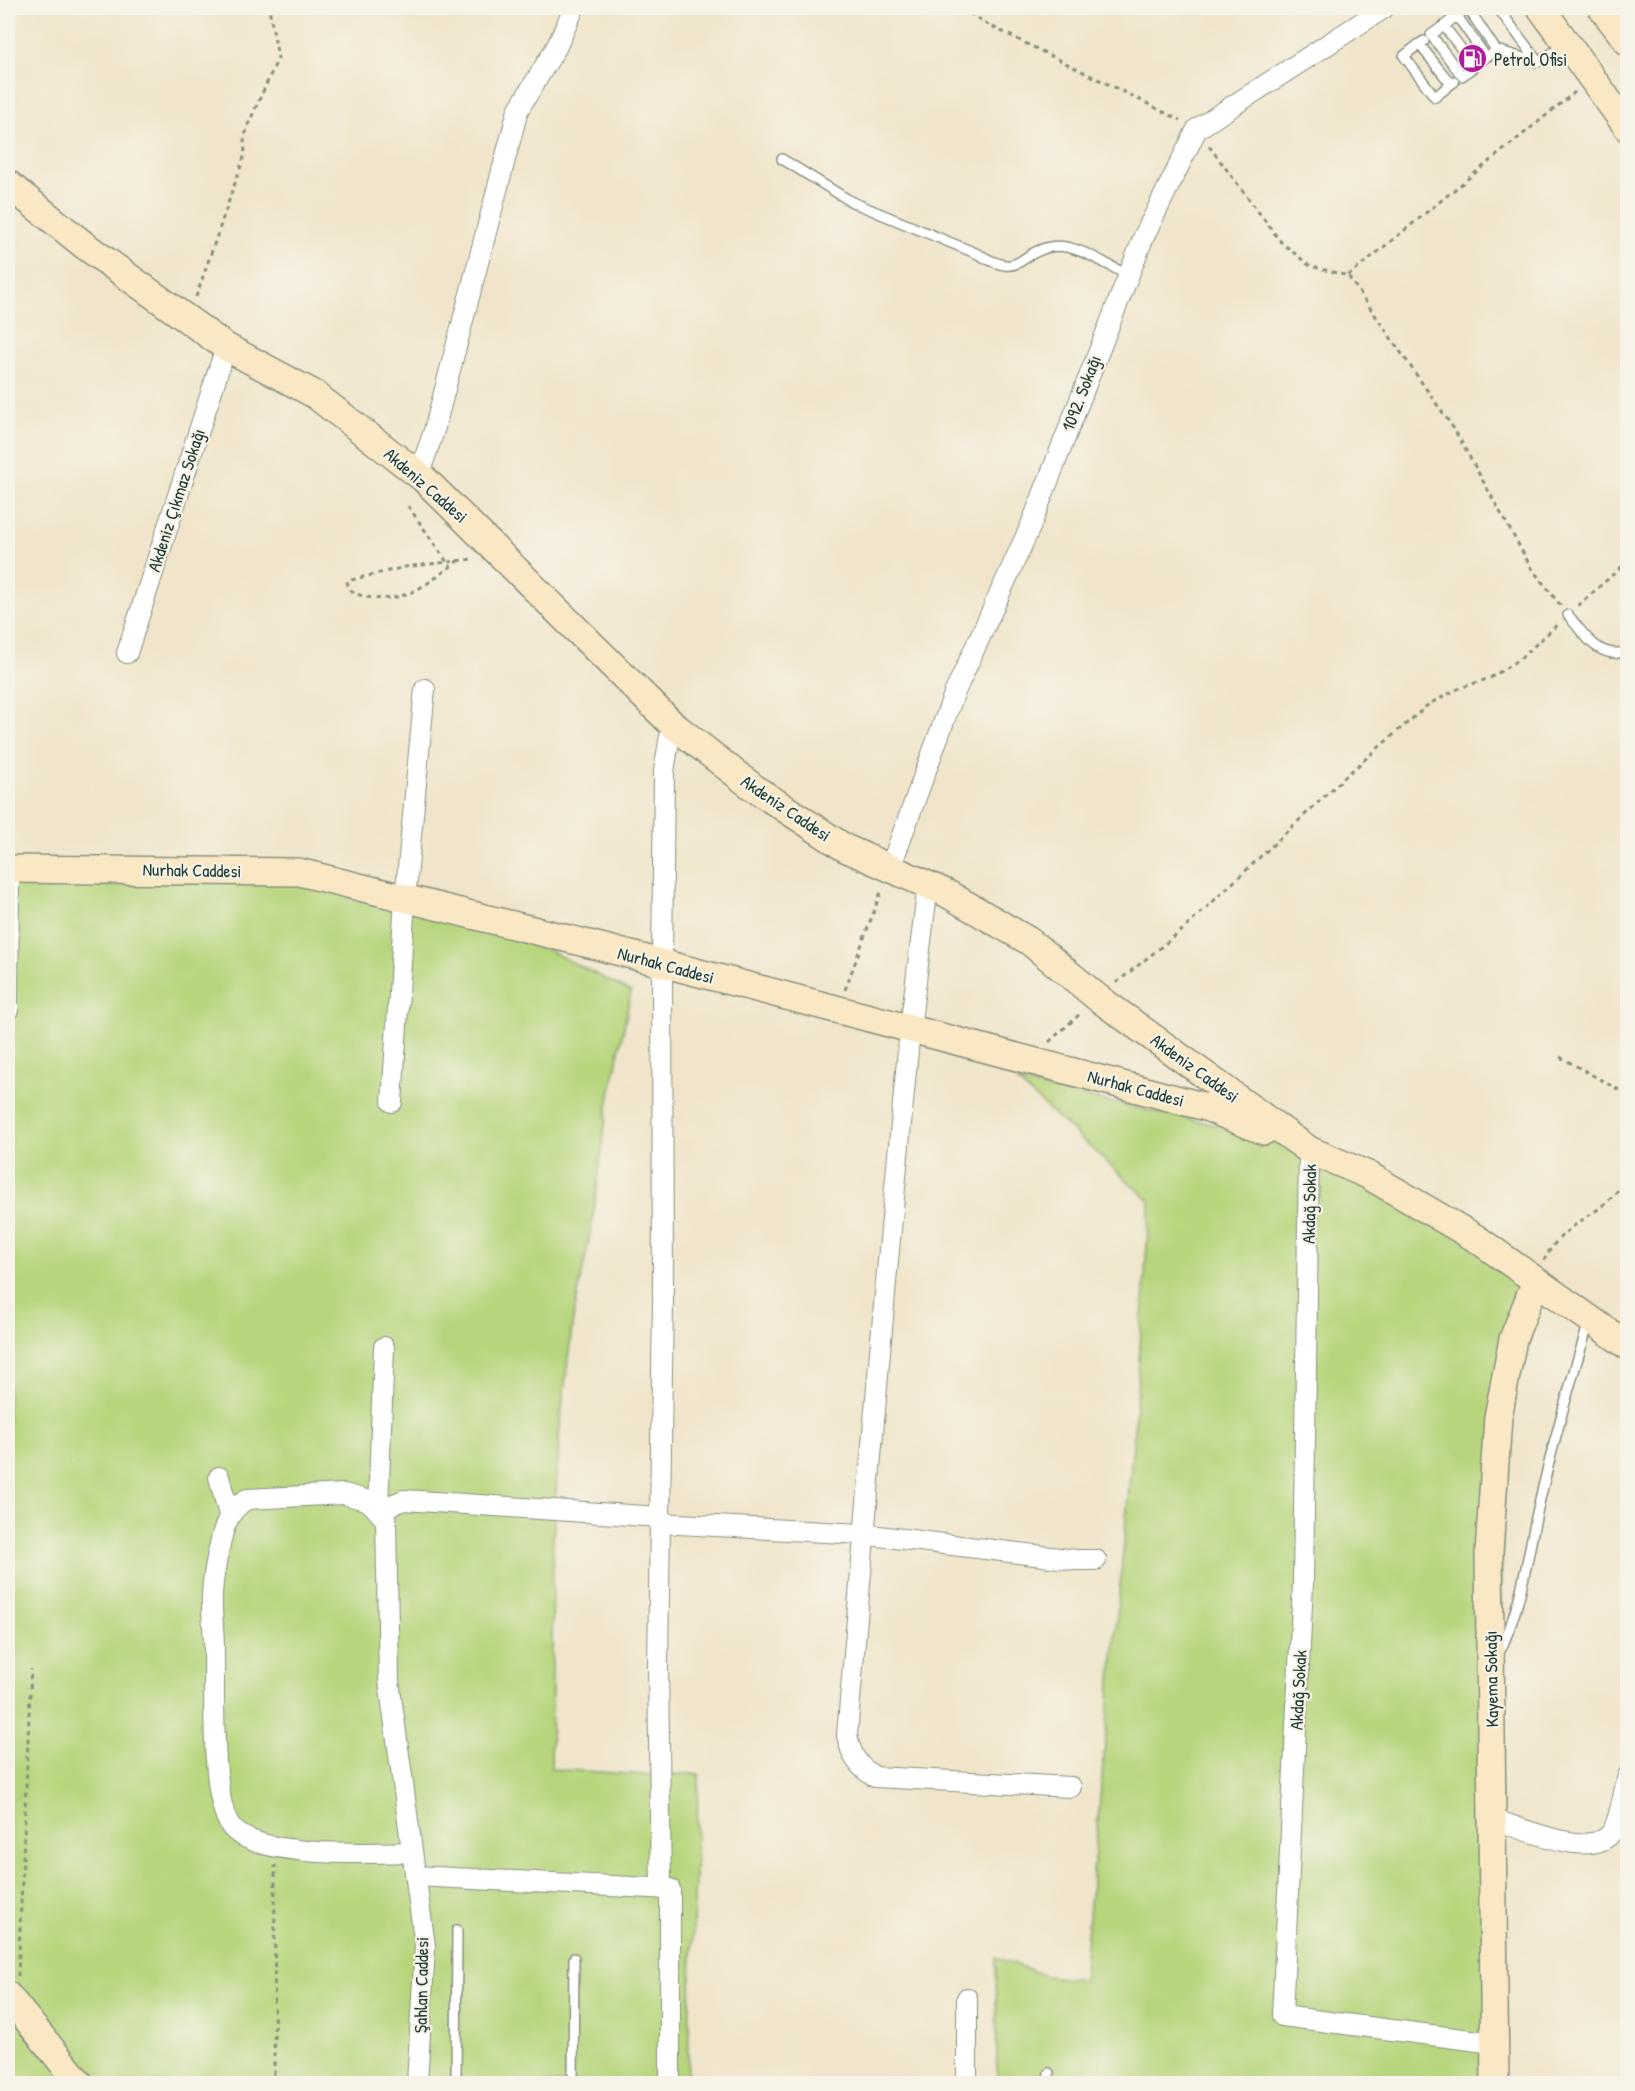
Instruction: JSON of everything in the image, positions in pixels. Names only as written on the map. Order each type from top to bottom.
[{"type":"street","points":[[418,474],[434,431],[518,110],[557,46],[574,8]]},
{"type":"street","points":[[1197,129],[1384,8]]},
{"type":"street","points":[[1541,8],[1628,128]]},
{"type":"street","points":[[1602,8],[1628,42]]},
{"type":"street","name":"1092. Sokağı","points":[[890,868],[954,694],[1030,525],[1144,236],[1197,129]]},
{"type":"street","name":"Akdeniz Caddesi","points":[[8,184],[84,245],[226,347],[314,394],[418,474],[672,724],[763,794],[845,848],[928,885],[1029,941],[1098,998],[1310,1150],[1368,1175],[1477,1239],[1628,1346]]},
{"type":"street","name":"Akdeniz Çıkmaz Sokağı","points":[[127,653],[226,347]]},
{"type":"street","points":[[392,1102],[405,899],[425,689]]},
{"type":"street","points":[[661,1889],[658,1667],[662,964],[664,771],[672,724]]},
{"type":"street","points":[[8,870],[8,1010]]},
{"type":"street","name":"Nurhak Caddesi","points":[[8,870],[299,872],[1030,1059],[1206,1107],[1310,1150]]},
{"type":"street","points":[[928,885],[910,1029],[862,1534],[847,1735],[850,1751],[861,1769],[875,1777],[1071,1786]]},
{"type":"street","name":"Akdağ Sokak","points":[[1310,1150],[1303,1583],[1282,2016],[1494,2043]]},
{"type":"street","name":"Kayema Sokağı","points":[[1495,2084],[1489,1553],[1498,1417],[1513,1339],[1536,1281]]},
{"type":"street","name":"Şahlan Caddesi","points":[[384,1347],[378,1510],[386,1520],[388,1681],[424,1946],[417,2084]]},
{"type":"street","points":[[219,1477],[229,1515]]},
{"type":"street","points":[[412,1852],[329,1854],[275,1846],[244,1838],[226,1820],[216,1767],[212,1593],[221,1539],[229,1515],[247,1499],[344,1494],[369,1502],[378,1510],[404,1500],[862,1534],[1076,1560],[1096,1560]]},
{"type":"street","points":[[1491,1820],[1584,1845],[1601,1842],[1613,1830],[1628,1776]]},
{"type":"street","points":[[415,1876],[670,1889],[670,2084]]},
{"type":"street","points":[[967,1998],[967,2084]]},
{"type":"street","points":[[12,2001],[80,2084]]},
{"type":"lane","points":[[1496,50],[1434,98],[1404,56],[1468,8],[1496,50],[1538,62],[1567,44]]},
{"type":"lane","points":[[1498,8],[1538,62]]},
{"type":"lane","points":[[1457,16],[1486,57]]},
{"type":"lane","points":[[1444,26],[1475,67]]},
{"type":"lane","points":[[1431,35],[1462,76]]},
{"type":"lane","points":[[1419,44],[1451,84]]},
{"type":"lane","points":[[782,159],[852,202],[978,254],[996,265],[1017,265],[1049,247],[1066,248],[1128,275]]},
{"type":"lane","points":[[1568,615],[1594,646],[1614,654],[1628,651]]},
{"type":"lane","points":[[1491,1669],[1509,1633],[1541,1495],[1590,1320]]},
{"type":"lane","points":[[456,2084],[457,1930]]},
{"type":"lane","points":[[573,2084],[574,1958]]},
{"type":"path","points":[[189,319],[245,154],[244,140],[248,125],[278,58],[269,8]]},
{"type":"path","points":[[962,8],[996,28],[1197,129],[1281,242],[1310,266],[1348,276],[1454,429],[1532,569],[1568,615]]},
{"type":"path","points":[[1348,276],[1592,79]]},
{"type":"path","points":[[408,506],[447,562]]},
{"type":"path","points":[[459,560],[418,591],[398,598],[378,599],[359,595],[351,592],[348,585],[348,581],[405,567],[447,562],[459,560]]},
{"type":"path","points":[[1030,1059],[1098,998],[1186,927],[1347,775],[1429,704],[1460,688],[1490,678],[1520,659],[1628,561]]},
{"type":"path","points":[[838,1011],[890,868]]},
{"type":"path","points":[[1560,1057],[1628,1095]]},
{"type":"path","points":[[1536,1281],[1549,1251],[1570,1226],[1599,1209],[1628,1180]]},
{"type":"path","points":[[12,2001],[31,1669]]},
{"type":"path","points":[[274,2084],[275,1846]]},
{"type":"green space","points":[[8,869],[250,870],[494,927],[540,946],[631,992],[607,1110],[592,1224],[573,1319],[560,1424],[553,1539],[551,1769],[648,1775],[699,1774],[687,2083],[8,2083]]},
{"type":"green space","points":[[1018,1082],[1308,1145],[1535,1279],[1503,1371],[1496,2083],[997,2083],[996,1957],[1046,1976],[1083,1980],[1134,1434],[1150,1201]]},
{"type":"place","name":"Petrol Ofisi","points":[[1473,59]]}]
